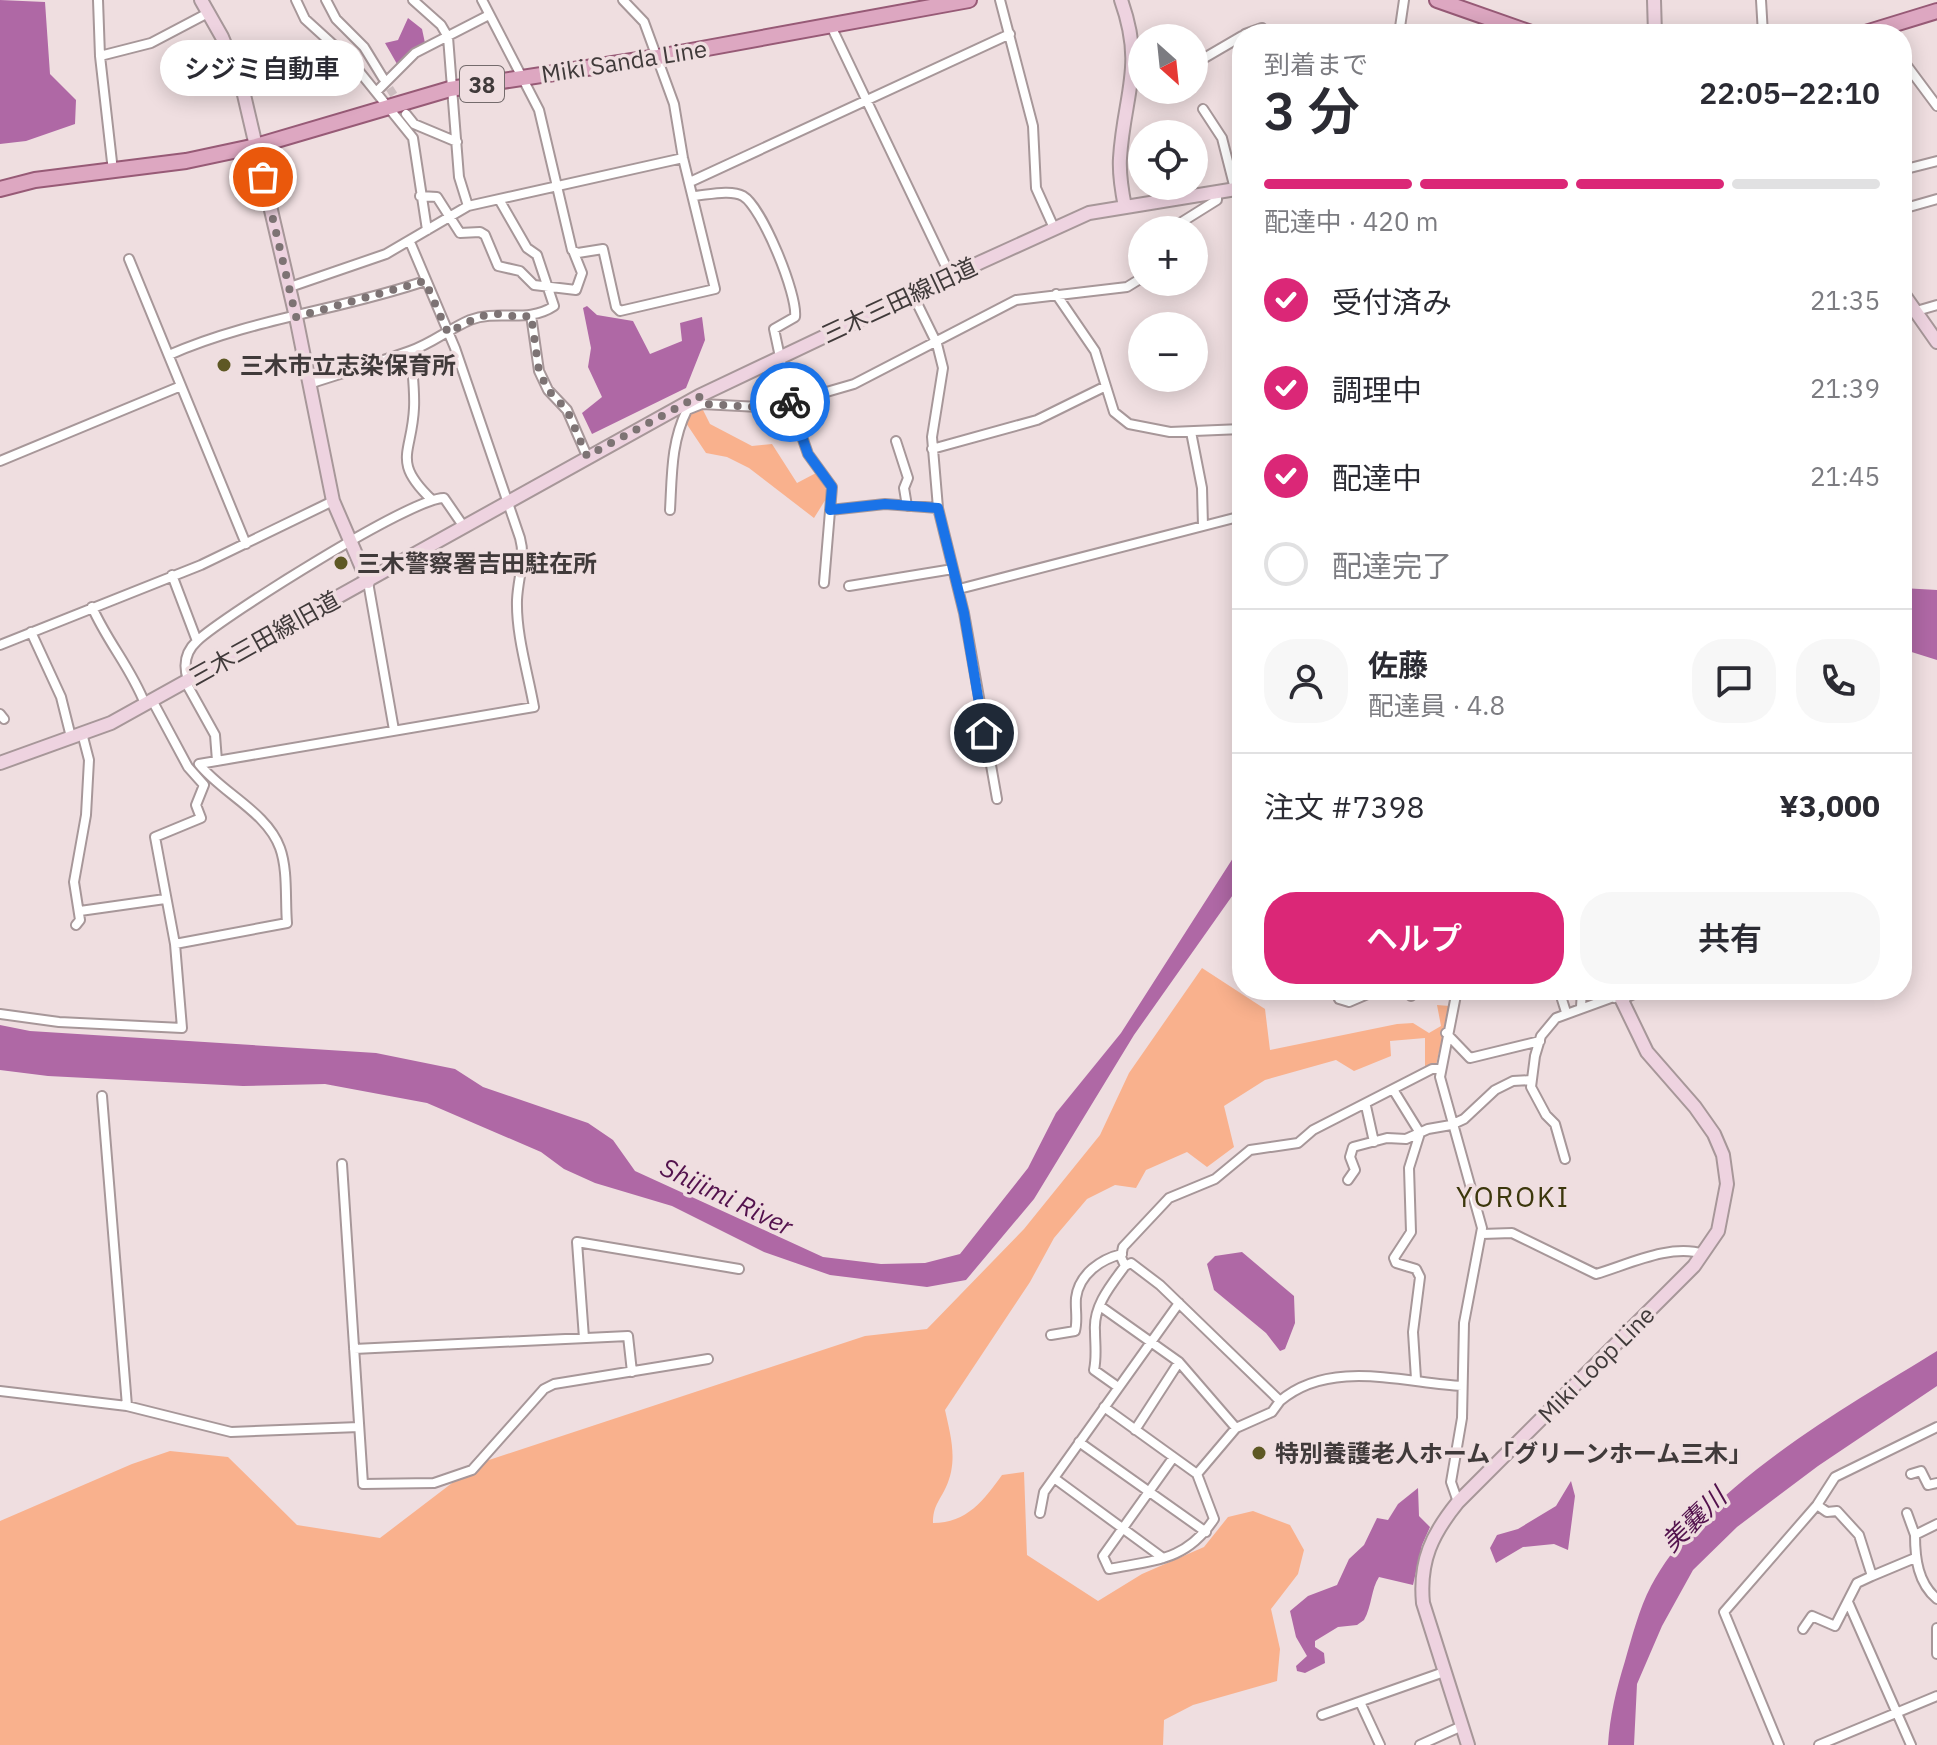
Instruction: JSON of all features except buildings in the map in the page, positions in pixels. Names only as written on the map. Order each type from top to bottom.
[{"type":"main road","name":"Miki Sanda Line","points":[[0,189],[35,180],[186,161],[256,146],[450,89],[658,57],[969,0]]},
{"type":"main road","points":[[1437,0],[1505,24]]},
{"type":"main road","points":[[1897,24],[1937,11]]},
{"type":"street","points":[[98,0],[100,56],[113,171]]},
{"type":"street","points":[[201,0],[241,82],[290,287],[333,501],[368,582],[394,730]]},
{"type":"street","points":[[326,0],[336,19],[364,47],[383,78]]},
{"type":"street","points":[[413,0],[441,25],[448,37],[459,177],[468,206]]},
{"type":"street","points":[[420,196],[437,197],[460,233],[485,235],[492,257],[502,269],[520,271],[534,285],[576,290],[582,273],[556,187],[539,110],[482,0]]},
{"type":"street","points":[[574,253],[603,249],[616,307],[620,311],[715,289],[683,158],[674,104],[644,22],[623,0]]},
{"type":"street","points":[[1000,0],[1033,126],[1036,188],[1054,228]]},
{"type":"street","points":[[1121,0],[1128,24]]},
{"type":"street","points":[[1400,24],[1404,0]]},
{"type":"street","points":[[1654,0],[1655,24]]},
{"type":"street","points":[[1761,0],[1762,24]]},
{"type":"street","points":[[299,1],[305,19],[350,60],[413,138],[427,230]]},
{"type":"street","points":[[100,56],[151,43],[208,13]]},
{"type":"street","points":[[376,92],[415,53],[489,15]]},
{"type":"street","points":[[831,26],[951,277]]},
{"type":"street","points":[[690,182],[1010,34]]},
{"type":"street","points":[[1208,56],[1232,42]]},
{"type":"street","points":[[1912,72],[1937,106]]},
{"type":"street","points":[[1130,104],[1120,160],[1125,207],[1232,190]]},
{"type":"street","points":[[1203,109],[1232,154]]},
{"type":"street","points":[[406,114],[414,124],[457,142]]},
{"type":"street","points":[[290,287],[410,242],[468,206],[683,158]]},
{"type":"street","points":[[1912,167],[1937,161]]},
{"type":"street","points":[[693,196],[736,193],[752,204],[773,246],[796,308],[795,317],[774,329],[808,454],[832,487],[824,583]]},
{"type":"street","points":[[1191,216],[1217,200],[1217,193]]},
{"type":"street","points":[[1912,206],[1937,199]]},
{"type":"street","points":[[309,384],[370,361],[411,351],[471,320],[495,314],[519,318],[554,306],[544,285],[537,255],[527,248],[500,201]]},
{"type":"street","name":"三木三田線旧道","points":[[0,763],[76,735],[149,702],[368,582],[587,456],[780,357],[1054,228],[1089,213],[1125,207]]},
{"type":"street","points":[[188,767],[534,707],[517,599],[525,554],[509,499],[448,333],[410,242]]},
{"type":"street","points":[[129,259],[246,544]]},
{"type":"street","points":[[169,355],[204,339],[425,281]]},
{"type":"street","points":[[670,510],[673,447],[687,410],[701,400],[759,407],[792,402],[854,384],[937,344],[1016,300],[1128,286]]},
{"type":"street","points":[[1056,294],[1095,351],[1114,412],[1129,424],[1191,432],[1232,430]]},
{"type":"street","points":[[913,295],[937,344],[943,368],[933,415],[932,449],[938,508],[959,589],[997,799]]},
{"type":"street","points":[[1937,305],[1913,312],[1937,342]]},
{"type":"street","points":[[531,315],[539,371],[548,390],[567,410],[587,456]]},
{"type":"street","points":[[411,351],[414,411],[406,451],[409,473],[432,500]]},
{"type":"street","points":[[0,461],[181,386]]},
{"type":"street","points":[[932,449],[1037,420],[1104,387]]},
{"type":"street","points":[[1191,432],[1202,488],[1203,526]]},
{"type":"street","points":[[896,441],[908,478],[904,488],[907,506]]},
{"type":"street","points":[[217,761],[215,735],[186,681],[186,656],[197,641],[252,601],[385,521],[432,500],[444,498],[449,501],[464,527]]},
{"type":"street","points":[[0,645],[246,544],[333,501]]},
{"type":"street","points":[[830,510],[885,504],[938,508]]},
{"type":"street","points":[[959,589],[1232,519]]},
{"type":"street","points":[[849,586],[953,569]]},
{"type":"street","points":[[172,575],[197,641]]},
{"type":"street","points":[[0,1014],[59,1022],[182,1028],[175,944],[155,837],[201,818],[196,805],[204,785],[188,767],[132,672],[108,643],[92,607]]},
{"type":"street","points":[[31,632],[89,760],[82,850],[74,882],[80,911],[80,920],[76,925]]},
{"type":"street","points":[[175,944],[287,923],[281,849],[267,827],[210,778],[199,764]]},
{"type":"street","points":[[80,911],[165,899]]},
{"type":"street","points":[[1454,1000],[1440,1069],[1451,1125],[1480,1215],[1482,1234],[1464,1323],[1462,1418],[1451,1482],[1458,1502]]},
{"type":"street","points":[[1562,1000],[1566,1012]]},
{"type":"street","points":[[1581,1000],[1581,1007]]},
{"type":"street","points":[[1565,1159],[1555,1124],[1546,1115],[1531,1080],[1540,1041],[1547,1027],[1566,1012],[1605,1000]]},
{"type":"street","name":"Miki Loop Line","points":[[1468,1745],[1423,1603],[1421,1580],[1432,1537],[1458,1502],[1703,1254],[1718,1231],[1727,1184],[1723,1155],[1714,1134],[1695,1107],[1647,1052],[1620,1000]]},
{"type":"street","points":[[1446,1033],[1470,1058],[1540,1041]]},
{"type":"street","points":[[1125,1266],[1123,1247],[1169,1198],[1215,1179],[1250,1150],[1298,1143],[1313,1130],[1366,1106],[1432,1069],[1440,1069]]},
{"type":"street","points":[[1348,1180],[1355,1170],[1350,1157],[1353,1147],[1411,1138],[1451,1125],[1464,1119],[1495,1090],[1513,1081],[1531,1080]]},
{"type":"street","points":[[1394,1091],[1420,1133],[1409,1168],[1411,1232],[1394,1258],[1396,1263],[1416,1269],[1420,1277],[1413,1332],[1416,1379]]},
{"type":"street","points":[[102,1096],[127,1406]]},
{"type":"street","points":[[1366,1106],[1374,1142]]},
{"type":"street","points":[[342,1164],[363,1484],[434,1483],[472,1470],[544,1389],[554,1384],[708,1359]]},
{"type":"street","points":[[1482,1234],[1512,1233],[1596,1274],[1672,1253],[1690,1250],[1703,1254]]},
{"type":"street","points":[[584,1338],[577,1242],[739,1269]]},
{"type":"street","points":[[1051,1335],[1075,1331],[1076,1299],[1083,1280],[1093,1267],[1122,1254]]},
{"type":"street","points":[[1118,1387],[1094,1370],[1097,1348],[1094,1328],[1100,1306],[1125,1266],[1131,1263],[1179,1303],[1280,1401]]},
{"type":"street","points":[[1040,1513],[1044,1492],[1179,1303]]},
{"type":"street","points":[[1100,1306],[1179,1362],[1236,1428]]},
{"type":"street","points":[[354,1349],[628,1336],[632,1372]]},
{"type":"street","points":[[1135,1430],[1179,1362]]},
{"type":"street","points":[[1197,1474],[1236,1428],[1272,1412],[1280,1401],[1329,1379],[1416,1379],[1462,1386]]},
{"type":"street","points":[[0,1391],[127,1406],[231,1432],[359,1427]]},
{"type":"street","points":[[1104,1407],[1197,1474],[1214,1519],[1206,1532],[1188,1548],[1163,1558],[1109,1569],[1103,1556],[1173,1458]]},
{"type":"street","points":[[1779,1745],[1724,1612],[1817,1505],[1835,1477],[1937,1427]]},
{"type":"street","points":[[1079,1442],[1206,1532]]},
{"type":"street","points":[[1911,1474],[1921,1471],[1928,1485],[1937,1483]]},
{"type":"street","points":[[1054,1478],[1163,1558]]},
{"type":"street","points":[[1817,1505],[1827,1512],[1837,1511],[1859,1535],[1872,1576]]},
{"type":"street","points":[[1907,1513],[1915,1535],[1915,1558],[1924,1585],[1937,1599]]},
{"type":"street","points":[[1915,1535],[1937,1524]]},
{"type":"street","points":[[1803,1629],[1812,1616],[1835,1626],[1857,1583],[1915,1558]]},
{"type":"street","points":[[1848,1602],[1911,1745]]},
{"type":"street","points":[[1937,1628],[1937,1654]]},
{"type":"street","points":[[1322,1715],[1444,1672]]},
{"type":"street","points":[[1819,1745],[1937,1696]]},
{"type":"street","points":[[1360,1702],[1380,1745]]},
{"type":"street","points":[[1420,1745],[1462,1726]]},
{"type":"shaded area","points":[[0,0],[45,2],[50,74],[76,100],[75,124],[26,141],[0,144]]},
{"type":"shaded area","points":[[408,18],[422,29],[425,43],[397,64],[385,43],[398,40]]},
{"type":"shaded area","points":[[587,306],[597,315],[633,321],[650,354],[682,341],[680,323],[702,317],[705,340],[686,388],[592,434],[582,413],[602,397],[588,367],[591,348],[583,308]]},
{"type":"shaded area","points":[[701,406],[710,424],[752,446],[772,444],[797,483],[816,473],[829,494],[814,518],[749,468],[727,457],[706,453],[684,420]]},
{"type":"shaded area","points":[[1912,589],[1937,590],[1937,660],[1912,652]]},
{"type":"shaded area","points":[[1232,860],[1232,896],[1134,1035],[1034,1199],[966,1280],[927,1287],[830,1275],[764,1252],[672,1206],[595,1183],[564,1169],[541,1152],[427,1103],[325,1084],[243,1086],[48,1076],[0,1070],[0,1025],[30,1031],[376,1053],[455,1069],[483,1087],[588,1123],[613,1140],[635,1171],[823,1257],[881,1264],[925,1263],[960,1254],[1028,1168],[1056,1113],[1121,1033]]},
{"type":"shaded area","points":[[1202,968],[1232,988],[1232,1000],[1251,1000],[1265,1009],[1270,1050],[1397,1024],[1413,1023],[1429,1033],[1441,1026],[1437,1005],[1450,1006],[1436,1065],[1425,1069],[1425,1038],[1390,1041],[1391,1056],[1354,1071],[1336,1060],[1265,1080],[1224,1106],[1234,1147],[1207,1167],[1187,1152],[1146,1170],[1136,1188],[1115,1185],[1087,1199],[1054,1238],[1030,1282],[945,1410],[952,1468],[935,1508],[933,1523],[956,1519],[974,1508],[1002,1475],[1024,1472],[1027,1555],[1098,1601],[1142,1574],[1204,1547],[1228,1517],[1253,1511],[1290,1525],[1304,1550],[1298,1574],[1271,1609],[1280,1649],[1277,1681],[1193,1705],[1164,1720],[1163,1745],[0,1745],[0,1521],[132,1464],[170,1451],[228,1457],[297,1525],[380,1538],[477,1464],[865,1336],[927,1329],[1024,1229],[1100,1135],[1129,1073]]},
{"type":"shaded area","points":[[1242,1252],[1294,1296],[1295,1323],[1285,1349],[1280,1351],[1266,1333],[1214,1290],[1207,1264],[1215,1256]]},
{"type":"shaded area","points":[[1937,1351],[1937,1386],[1818,1466],[1737,1527],[1693,1570],[1662,1626],[1637,1684],[1634,1745],[1608,1745],[1616,1692],[1639,1614],[1651,1586],[1675,1550],[1705,1515],[1779,1453],[1819,1424]]},
{"type":"shaded area","points":[[1571,1481],[1575,1496],[1568,1550],[1554,1544],[1523,1547],[1496,1563],[1490,1548],[1497,1535],[1518,1529],[1556,1506]]},
{"type":"shaded area","points":[[1418,1488],[1419,1516],[1430,1527],[1422,1545],[1413,1585],[1379,1577],[1364,1620],[1357,1625],[1338,1627],[1315,1641],[1315,1647],[1324,1653],[1325,1663],[1305,1673],[1297,1671],[1296,1666],[1307,1656],[1296,1637],[1290,1611],[1308,1596],[1337,1585],[1349,1559],[1364,1545],[1377,1518],[1388,1520],[1398,1504]]},
{"type":"tunnel","points":[[383,78],[406,114]]},
{"type":"way so far","points":[[263,177],[296,317],[327,311],[425,281],[448,333],[471,320],[495,314],[519,318],[531,315],[539,371],[548,390],[567,410],[587,456],[699,396],[702,404],[723,406],[759,407],[790,402]]},
{"type":"place","name":"シジミ自動車","points":[[263,177]]},
{"type":"place","name":"三木市立志染保育所","points":[[224,365]]},
{"type":"place","name":"三木警察署吉田駐在所","points":[[341,563]]},
{"type":"place","name":"特別養護老人ホーム「グリーンホーム三木」","points":[[1259,1453]]},
{"type":"district","name":"YOROKI","points":[[1513,1196]]},
{"type":"route","points":[[790,402],[794,406],[808,454],[819,474],[832,487],[830,510],[885,504],[938,508],[964,613],[984,733]]},
{"type":"water label","name":"Shijimi River","points":[[727,1196]]},
{"type":"water label","name":"美嚢川","points":[[1693,1519]]}]
